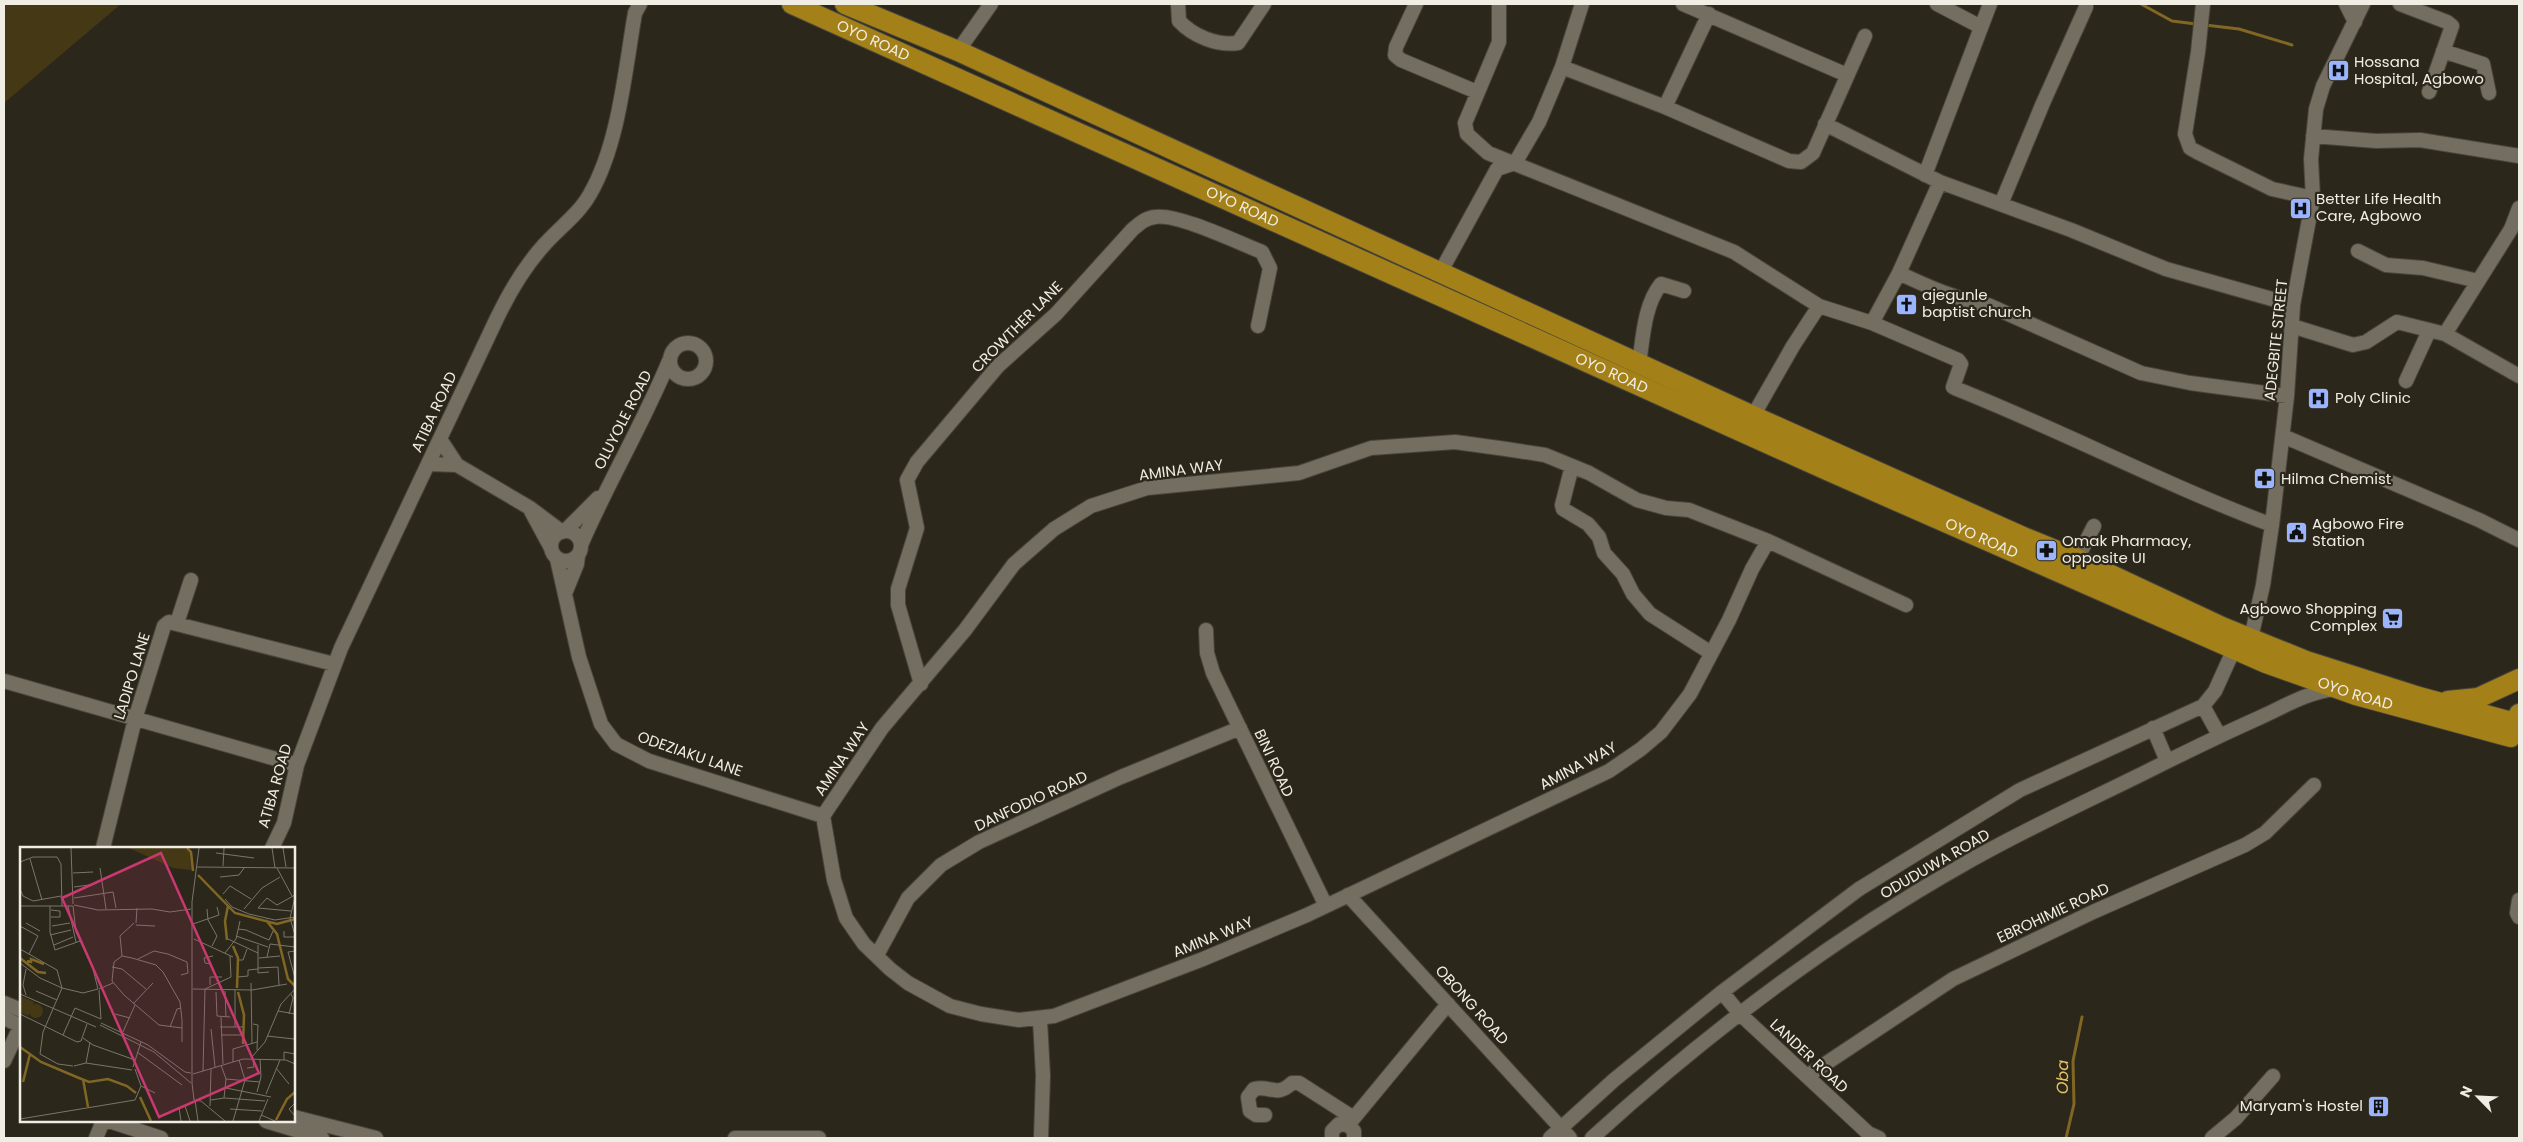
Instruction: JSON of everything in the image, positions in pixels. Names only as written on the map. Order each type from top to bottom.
[{"type":"highway","name":"OYO ROAD","points":[[845,4],[958,51],[1754,416],[1873,480],[2078,559],[2242,644],[2244,647],[2275,656],[2282,651],[2303,668],[2337,689],[2439,718],[2510,726]]},
{"type":"highway","name":"OYO ROAD","points":[[803,6],[2242,644],[2303,668],[2419,697]]},
{"type":"highway","points":[[2419,697],[2464,701],[2492,693],[2519,680]]},
{"type":"highway","points":[[2419,697],[2510,726],[2519,691]]},
{"type":"street","name":"ATIBA ROAD","points":[[272,847],[284,823],[297,765],[334,664],[512,287],[528,262],[571,218],[590,195],[607,160],[635,13],[640,4]]},
{"type":"street","points":[[958,51],[991,4]]},
{"type":"street","points":[[1178,4],[1179,21],[1186,28],[1215,43],[1230,44],[1238,43],[1264,4]]},
{"type":"street","points":[[1416,4],[1396,48],[1395,55],[1401,60],[1477,92]]},
{"type":"street","points":[[1498,4],[1499,42],[1465,123],[1466,134],[1488,153],[1515,162],[1568,187],[1634,210],[1734,252],[1819,306],[1872,323],[1958,360],[1961,364],[1953,387],[2020,414],[2217,504],[2272,525]]},
{"type":"street","points":[[1440,273],[1497,169],[1515,162],[1539,122],[1562,67],[1582,4]]},
{"type":"street","points":[[1683,4],[1847,75]]},
{"type":"street","points":[[1937,4],[1981,27]]},
{"type":"street","points":[[1925,175],[1990,4]]},
{"type":"street","points":[[2203,4],[2198,52],[2185,134],[2187,143],[2197,152],[2272,189],[2313,198]]},
{"type":"street","points":[[2346,4],[2355,22]]},
{"type":"street","name":"ADEGBITE STREET","points":[[2242,644],[2263,585],[2272,525],[2287,396],[2293,305],[2313,198],[2311,160],[2316,110],[2323,86],[2363,4]]},
{"type":"street","points":[[2400,4],[2450,23],[2452,26],[2429,92]]},
{"type":"street","points":[[2001,204],[2086,7]]},
{"type":"street","points":[[1665,107],[1708,14]]},
{"type":"street","points":[[1562,67],[1665,107],[1789,161],[1801,162],[1813,153],[1824,124],[1865,36]]},
{"type":"street","points":[[2443,51],[2483,64],[2489,93]]},
{"type":"street","points":[[1824,124],[1940,182],[2166,269],[2293,305]]},
{"type":"street","points":[[2313,136],[2376,141],[2420,140],[2519,156]]},
{"type":"street","points":[[1872,323],[1898,273],[1940,182]]},
{"type":"street","points":[[2445,334],[2511,229],[2519,208]]},
{"type":"street","name":"CROWTHER LANE","points":[[921,684],[898,605],[898,588],[917,528],[907,480],[917,462],[998,366],[1056,314],[1132,230],[1143,220],[1155,216],[1178,220],[1262,252],[1270,268],[1258,326]]},
{"type":"street","points":[[2358,251],[2386,265],[2423,268],[2478,281]]},
{"type":"street","points":[[1898,273],[1949,296],[1988,305],[2141,372],[2181,382],[2287,396]]},
{"type":"street","points":[[1639,364],[1644,327],[1656,290],[1661,284],[1684,291]]},
{"type":"street","points":[[1754,416],[1793,346],[1819,306]]},
{"type":"street","points":[[2292,326],[2353,345],[2366,342],[2397,322],[2445,334],[2519,376]]},
{"type":"street","points":[[2406,381],[2428,331]]},
{"type":"street","name":"OLUYOLE ROAD","points":[[579,550],[604,492],[648,413],[669,361]]},
{"type":"street","points":[[2283,436],[2478,520],[2519,540]]},
{"type":"street","points":[[440,439],[457,465],[530,508],[563,531],[573,533],[578,538],[577,564],[566,591]]},
{"type":"street","name":"AMINA WAY","points":[[1768,542],[1752,569],[1690,694],[1672,718],[1641,749],[1609,771],[1326,906],[1203,959],[1054,1016],[1040,1020],[1019,1020],[981,1014],[950,1006],[908,982],[864,944],[846,918],[834,880],[823,816],[882,728],[921,684],[1014,564],[1054,529],[1091,506],[1148,488],[1299,473],[1371,448],[1455,442],[1545,455],[1589,473],[1637,500],[1666,508],[1689,510],[1768,542],[1906,606]]},
{"type":"street","points":[[428,464],[457,465]]},
{"type":"street","points":[[1572,466],[1562,505],[1564,509],[1588,524],[1599,537],[1604,553],[1623,574],[1633,594],[1650,614],[1711,653]]},
{"type":"street","name":"OLUYOLE ROAD","points":[[563,531],[604,492]]},
{"type":"street","name":"ODEZIAKU LANE","points":[[530,508],[554,553],[566,591],[579,657],[602,724],[616,744],[649,761],[823,816]]},
{"type":"street","points":[[2078,559],[2094,526]]},
{"type":"street","points":[[563,531],[552,541],[554,553],[568,561],[579,550]]},
{"type":"street","points":[[191,580],[177,623],[334,664]]},
{"type":"street","name":"LADIPO LANE","points":[[103,847],[135,719],[164,626],[169,622],[177,623]]},
{"type":"street","name":"BINI ROAD","points":[[1206,630],[1207,653],[1213,673],[1326,906]]},
{"type":"street","points":[[2219,735],[2203,706],[2215,691],[2242,644]]},
{"type":"street","points":[[4,682],[297,765]]},
{"type":"street","name":"ODUDUWA ROAD","points":[[1592,1138],[1680,1060],[1740,1014],[1878,916],[1966,863],[2036,825],[2219,735],[2317,692],[2337,689]]},
{"type":"street","name":"ODUDUWA ROAD","points":[[1550,1138],[1566,1133],[1614,1080],[1722,992],[1859,889],[2020,790],[2203,706]]},
{"type":"street","name":"DANFODIO ROAD","points":[[877,955],[908,898],[941,865],[979,842],[1121,777],[1240,728]]},
{"type":"street","points":[[2153,728],[2167,761]]},
{"type":"street","name":"EBROHIMIE ROAD","points":[[1807,1076],[1953,979],[2093,912],[2266,833],[2314,785]]},
{"type":"street","name":"OBONG ROAD","points":[[1348,895],[1566,1133]]},
{"type":"street","points":[[2519,900],[2517,913],[2519,917]]},
{"type":"street","name":"LANDER ROAD","points":[[1722,992],[1740,1014],[1870,1137]]},
{"type":"street","points":[[4,1003],[20,1010]]},
{"type":"street","points":[[1332,1138],[1332,1131],[1339,1124],[1350,1121],[1448,1004]]},
{"type":"street","points":[[4,1018],[20,1026]]},
{"type":"street","points":[[1040,1020],[1044,1076],[1042,1137]]},
{"type":"street","points":[[4,1061],[20,1028]]},
{"type":"street","points":[[2212,1138],[2236,1118],[2273,1076]]},
{"type":"street","points":[[1265,1115],[1256,1115],[1250,1111],[1248,1097],[1254,1089],[1264,1087],[1277,1092],[1285,1090],[1292,1083],[1299,1083],[1350,1121],[1354,1131],[1354,1138]]},
{"type":"street","points":[[295,1117],[376,1138]]},
{"type":"street","points":[[96,1138],[103,1122]]},
{"type":"street","points":[[112,1122],[161,1138]]},
{"type":"street","points":[[269,1122],[322,1138]]},
{"type":"street","points":[[735,1138],[819,1138]]},
{"type":"shaded area","points":[[4,4],[121,4],[4,103]]},
{"type":"waterway","points":[[2141,4],[2172,21],[2196,24]]},
{"type":"waterway","points":[[2205,25],[2239,29],[2292,45]]},
{"type":"waterway","name":"Oba","points":[[2066,1138],[2074,1104],[2073,1061],[2082,1017]]},
{"type":"place","name":"Hossana Hospital, Agbowo","points":[[2338,71]]},
{"type":"place","name":"Better Life Health Care, Agbowo","points":[[2300,208]]},
{"type":"place","name":"ajegunle baptist church","points":[[1906,304]]},
{"type":"place","name":"Poly Clinic","points":[[2319,398]]},
{"type":"place","name":"Hilma Chemist","points":[[2265,479]]},
{"type":"place","name":"Agbowo Fire Station","points":[[2296,533]]},
{"type":"place","name":"Omak Pharmacy, opposite UI","points":[[2046,550]]},
{"type":"place","name":"Agbowo Shopping Complex","points":[[2393,618]]},
{"type":"place","name":"Maryam's Hostel","points":[[2379,1106]]}]
